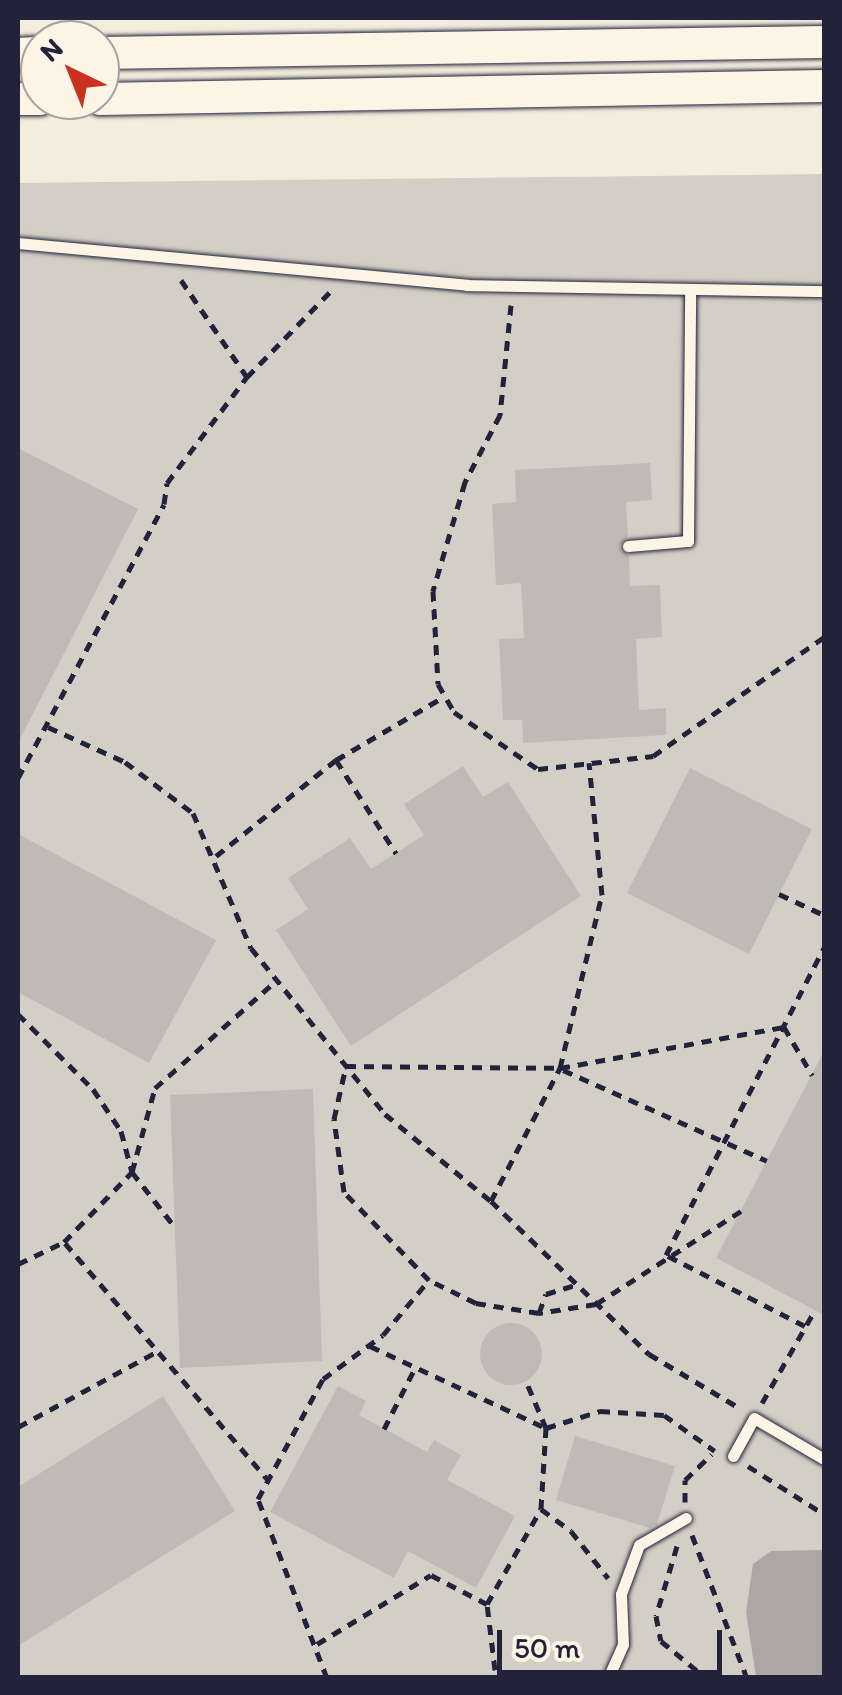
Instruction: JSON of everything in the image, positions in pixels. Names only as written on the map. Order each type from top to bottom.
[{"type":"main road","points":[[120,53],[824,42]]},
{"type":"main road","points":[[120,99],[824,86]]},
{"type":"lane","points":[[18,243],[170,262],[512,286],[824,291]]},
{"type":"lane","points":[[628,546],[688,541],[690,289]]},
{"type":"lane","points":[[733,1456],[754,1418],[824,1459]]},
{"type":"lane","points":[[608,1678],[623,1644],[621,1594],[640,1545],[686,1518]]},
{"type":"path","points":[[170,262],[246,377]]},
{"type":"path","points":[[18,778],[164,504],[167,483],[246,377],[349,273]]},
{"type":"path","points":[[512,286],[511,349],[500,415],[464,482],[432,591],[438,684],[454,712],[538,770],[653,756],[824,637]]},
{"type":"path","points":[[216,856],[336,760],[445,696]]},
{"type":"path","points":[[48,727],[126,762],[193,813],[216,856],[250,948],[386,1114],[491,1201],[650,1354],[754,1418],[815,1310]]},
{"type":"path","points":[[336,760],[396,853]]},
{"type":"path","points":[[491,1201],[560,1068],[602,895],[589,763]]},
{"type":"path","points":[[779,894],[824,916]]},
{"type":"path","points":[[666,1255],[824,948]]},
{"type":"path","points":[[18,1264],[64,1242],[132,1172],[155,1088],[277,980]]},
{"type":"path","points":[[18,1014],[92,1089],[122,1130],[132,1172],[174,1226]]},
{"type":"path","points":[[346,1066],[560,1068],[784,1027]]},
{"type":"path","points":[[784,1027],[812,1075]]},
{"type":"path","points":[[346,1066],[334,1120],[344,1192],[429,1280],[476,1303],[539,1313],[596,1304],[666,1255],[741,1210]]},
{"type":"path","points":[[560,1068],[767,1162]]},
{"type":"path","points":[[64,1242],[268,1480]]},
{"type":"path","points":[[666,1255],[806,1327]]},
{"type":"path","points":[[327,1678],[258,1499],[323,1379],[370,1346],[429,1280]]},
{"type":"path","points":[[539,1313],[546,1294],[575,1285]]},
{"type":"path","points":[[370,1346],[414,1370],[546,1428],[600,1411],[664,1415],[716,1452],[733,1456],[824,1514]]},
{"type":"path","points":[[18,1426],[158,1351]]},
{"type":"path","points":[[384,1428],[414,1370]]},
{"type":"path","points":[[509,1678],[494,1674],[488,1604],[542,1509],[546,1428],[526,1382]]},
{"type":"path","points":[[706,1678],[672,1656],[656,1616],[686,1518],[685,1480],[716,1452]]},
{"type":"path","points":[[542,1509],[570,1530],[621,1594]]},
{"type":"path","points":[[686,1518],[747,1678]]},
{"type":"path","points":[[316,1644],[431,1576],[488,1604]]},
{"type":"shaded area","points":[[824,174],[824,1677],[18,1677],[18,183]]},
{"type":"shaded area","points":[[824,1550],[824,1677],[756,1677],[746,1612],[753,1564],[771,1551]]},
{"type":"building","points":[[18,448],[138,509],[18,743]]},
{"type":"building","points":[[650,463],[652,500],[626,502],[628,537],[619,546],[629,555],[630,586],[660,585],[662,637],[636,639],[639,710],[666,708],[666,735],[523,743],[522,720],[503,720],[499,639],[524,638],[521,583],[496,585],[492,504],[516,502],[515,470]]},
{"type":"building","points":[[463,766],[483,797],[508,782],[581,896],[351,1046],[276,930],[308,909],[288,878],[350,838],[371,869],[424,835],[404,804]]},
{"type":"building","points":[[690,768],[812,829],[749,954],[627,893]]},
{"type":"building","points":[[18,834],[216,940],[149,1063],[18,992]]},
{"type":"building","points":[[824,1051],[824,1315],[716,1258]]},
{"type":"building","points":[[313,1089],[322,1361],[180,1368],[170,1095]]},
{"type":"building","points":[[511,1323],[533,1332],[542,1354],[533,1376],[511,1385],[489,1376],[480,1354],[489,1332]]},
{"type":"building","points":[[338,1386],[366,1401],[359,1415],[427,1452],[434,1440],[461,1455],[447,1480],[515,1516],[476,1588],[408,1551],[394,1578],[270,1512]]},
{"type":"building","points":[[163,1396],[235,1511],[18,1646],[18,1487]]},
{"type":"building","points":[[575,1436],[675,1466],[657,1524],[650,1528],[556,1500]]}]
